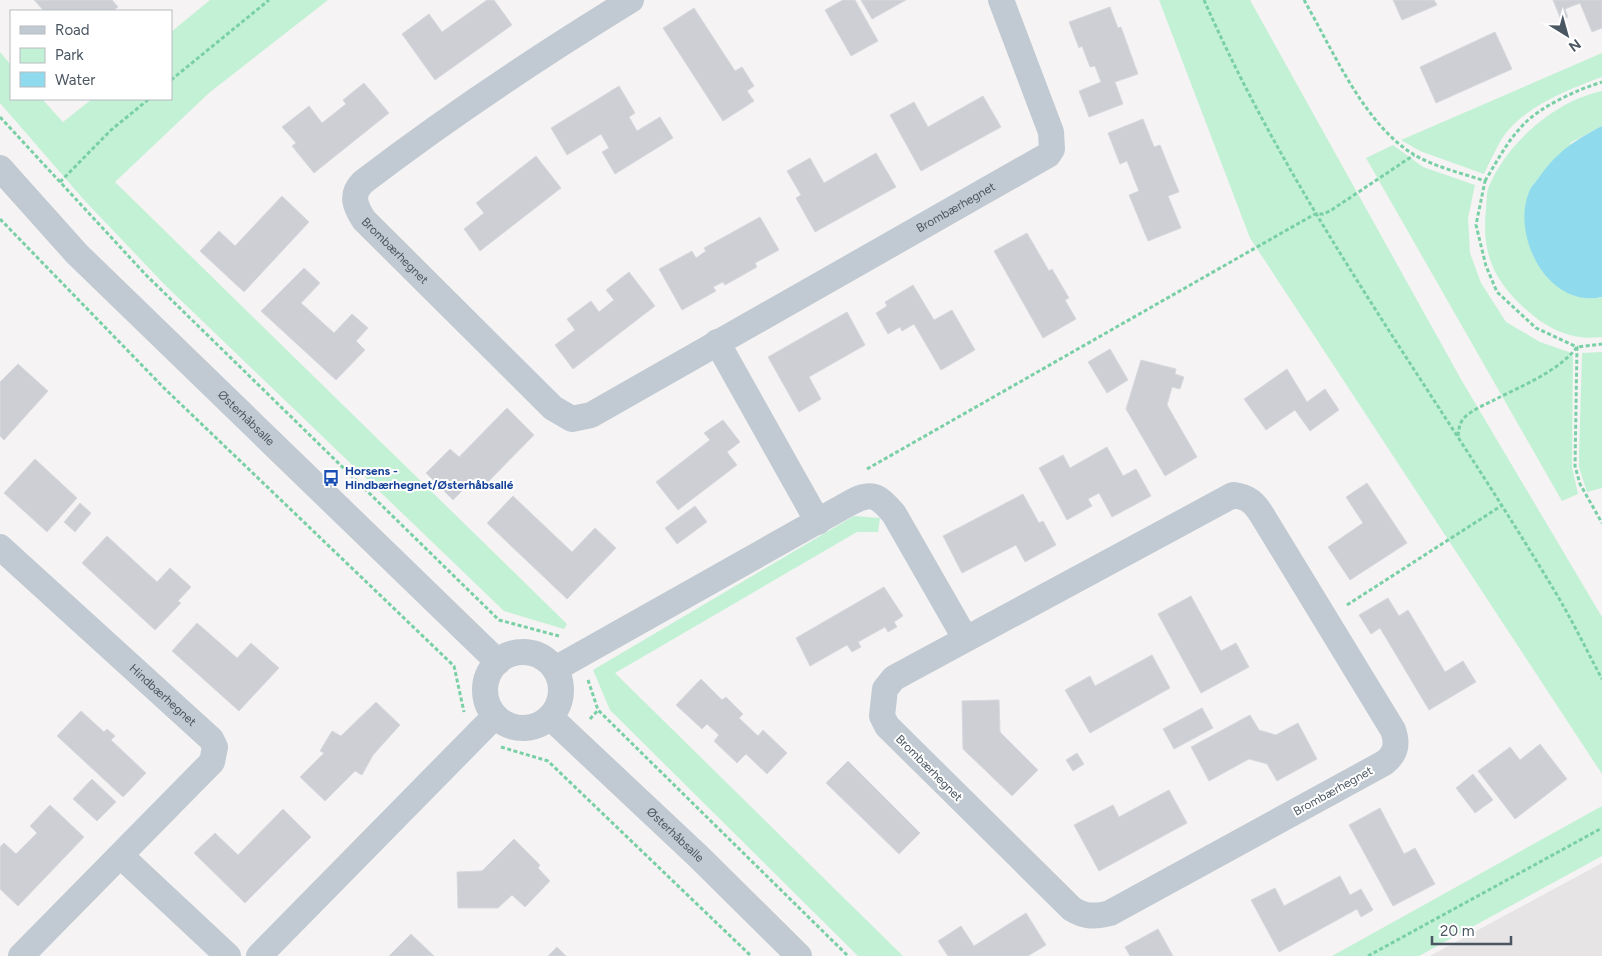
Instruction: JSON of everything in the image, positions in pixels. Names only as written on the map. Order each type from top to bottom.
[{"type":"street","name":"Brombærhegnet","points":[[631,0],[534,59],[470,103],[362,182],[356,189],[354,198],[364,220],[553,408],[567,417],[582,418],[591,415],[1048,155],[1052,149],[1051,132],[1001,0]]},
{"type":"street","name":"Østerhåbsalle","points":[[0,168],[77,254],[498,662]]},
{"type":"street","points":[[717,342],[818,522]]},
{"type":"street","points":[[259,956],[488,723],[489,705],[486,682],[498,662],[508,655],[521,652],[534,654],[546,659],[565,654],[818,522],[861,497],[872,495],[884,502],[894,514],[965,638]]},
{"type":"street","name":"Brombærhegnet","points":[[1233,495],[1245,497],[1254,503],[1393,730],[1396,740],[1392,757],[1110,913],[1090,917],[1072,909],[884,722],[882,716],[885,689],[889,682],[965,638],[1233,495]]},
{"type":"street","name":"Hindbærhegnet","points":[[0,547],[211,739],[215,747],[212,762],[122,856],[21,956]]},
{"type":"street","points":[[488,723],[504,723],[528,728],[540,724],[550,717],[560,699],[565,654]]},
{"type":"street","name":"Østerhåbsalle","points":[[550,717],[699,857],[799,956]]},
{"type":"street","points":[[122,856],[228,956]]},
{"type":"path","points":[[172,79],[269,0]]},
{"type":"path","points":[[1204,0],[1230,60],[1315,214],[1557,595],[1602,678]]},
{"type":"path","points":[[1304,0],[1361,100],[1391,138],[1414,155],[1485,180]]},
{"type":"path","points":[[1602,82],[1559,100],[1525,123],[1505,148],[1485,180],[1476,226],[1486,266],[1497,292],[1536,328],[1577,347],[1602,344]]},
{"type":"path","points":[[60,182],[111,130],[147,100]]},
{"type":"path","points":[[0,117],[146,275],[498,620],[560,636]]},
{"type":"path","points":[[859,474],[1315,214],[1323,214],[1330,211],[1414,155]]},
{"type":"path","points":[[0,219],[164,388],[454,666],[462,710],[488,723],[501,747],[548,761],[751,956]]},
{"type":"path","points":[[1457,437],[1459,426],[1465,417],[1569,358],[1577,347]]},
{"type":"path","points":[[1577,347],[1575,466],[1580,484],[1602,523]]},
{"type":"path","points":[[1326,619],[1501,506]]},
{"type":"path","points":[[560,636],[565,654],[587,678],[598,710],[848,956]]},
{"type":"path","points":[[560,636],[565,654]]},
{"type":"path","points":[[1368,956],[1602,828]]},
{"type":"shaded area","points":[[1602,863],[1602,956],[1430,956]]},
{"type":"green space","points":[[210,0],[328,0],[209,93],[115,182],[567,624],[564,629],[504,611],[166,286],[85,201],[0,103],[0,52],[10,64],[10,100],[43,100],[63,122],[91,100],[172,100],[172,31]]},
{"type":"green space","points":[[1159,0],[1250,0],[1462,381],[1602,617],[1602,774],[1250,238]]},
{"type":"green space","points":[[1602,53],[1602,77],[1546,101],[1521,118],[1501,140],[1484,174],[1420,151],[1401,140]]},
{"type":"green space","points":[[1602,91],[1602,126],[1570,143],[1599,298],[1602,297],[1602,337],[1592,338],[1572,336],[1554,329],[1517,301],[1499,279],[1493,267],[1488,254],[1485,225],[1489,186],[1497,170],[1521,139],[1535,126],[1567,104],[1584,96]]},
{"type":"green space","points":[[1393,145],[1423,167],[1475,185],[1468,218],[1470,253],[1481,283],[1506,322],[1540,342],[1569,352],[1573,357],[1572,467],[1578,494],[1562,501],[1366,158]]},
{"type":"green space","points":[[1602,352],[1602,488],[1587,492],[1579,467],[1582,353]]},
{"type":"green space","points":[[854,516],[880,518],[878,532],[857,532],[615,673],[903,956],[858,956],[610,710],[593,670]]},
{"type":"green space","points":[[1602,806],[1602,856],[1419,956],[1332,956]]},
{"type":"water","points":[[1602,126],[1602,297],[1583,298],[1565,292],[1550,281],[1539,266],[1530,248],[1525,229],[1525,210],[1531,188],[1553,160],[1575,141]]},
{"type":"building","points":[[34,0],[112,0],[118,7],[114,10],[43,10]]},
{"type":"building","points":[[487,0],[494,0],[512,25],[435,80],[402,34],[429,14],[442,32]]},
{"type":"building","points":[[843,0],[855,0],[878,41],[851,56],[825,10]]},
{"type":"building","points":[[861,0],[906,0],[872,19]]},
{"type":"building","points":[[1393,0],[1434,0],[1437,5],[1402,20]]},
{"type":"building","points":[[1553,0],[1602,0],[1602,28],[1592,32],[1580,3],[1565,9],[1568,17],[1561,20]]},
{"type":"building","points":[[1110,7],[1118,28],[1121,27],[1138,74],[1115,82],[1123,104],[1089,117],[1079,91],[1101,82],[1095,66],[1090,67],[1082,46],[1079,48],[1069,22]]},
{"type":"building","points":[[694,8],[735,71],[742,67],[754,86],[747,91],[754,101],[723,121],[663,28]]},
{"type":"building","points":[[1495,32],[1512,69],[1436,103],[1420,67]]},
{"type":"building","points":[[364,83],[389,113],[314,173],[292,146],[296,143],[282,127],[309,106],[322,123],[346,104],[343,100]]},
{"type":"building","points":[[619,86],[635,113],[629,117],[637,131],[660,117],[673,138],[615,174],[602,152],[609,148],[601,134],[567,155],[551,128]]},
{"type":"building","points":[[983,96],[1001,127],[921,171],[890,115],[914,102],[928,127]]},
{"type":"building","points":[[1143,119],[1154,147],[1160,145],[1179,192],[1168,196],[1181,228],[1148,241],[1129,195],[1139,191],[1127,161],[1120,164],[1108,133]]},
{"type":"building","points":[[876,153],[896,187],[815,232],[796,198],[801,195],[787,171],[810,158],[824,183]]},
{"type":"building","points":[[536,156],[561,188],[480,251],[464,229],[484,213],[476,203]]},
{"type":"building","points":[[282,196],[309,222],[244,292],[200,251],[219,231],[235,246]]},
{"type":"building","points":[[760,217],[779,250],[755,263],[757,267],[725,285],[723,282],[713,287],[716,291],[682,310],[659,269],[692,251],[696,258],[706,251],[704,248]]},
{"type":"building","points":[[1027,233],[1049,271],[1052,269],[1069,298],[1065,300],[1076,319],[1043,338],[994,251]]},
{"type":"building","points":[[304,268],[320,283],[301,303],[334,333],[352,314],[368,328],[356,341],[365,350],[336,380],[261,311]]},
{"type":"building","points":[[629,272],[655,306],[573,369],[555,345],[575,330],[567,319],[591,301],[599,312],[614,300],[606,290]]},
{"type":"building","points":[[913,285],[934,320],[952,310],[975,350],[941,370],[914,324],[902,331],[900,327],[888,334],[876,313],[887,306],[885,302]]},
{"type":"building","points":[[847,312],[865,345],[809,377],[821,399],[799,412],[768,357]]},
{"type":"building","points":[[1110,349],[1128,380],[1107,393],[1088,362]]},
{"type":"building","points":[[1141,360],[1176,369],[1175,374],[1184,377],[1180,389],[1172,387],[1167,405],[1197,457],[1165,476],[1126,409]]},
{"type":"building","points":[[18,364],[48,391],[4,440],[0,436],[0,382]]},
{"type":"building","points":[[1287,369],[1307,402],[1325,389],[1339,410],[1310,431],[1295,410],[1266,430],[1244,399]]},
{"type":"building","points":[[507,408],[534,435],[483,487],[475,478],[453,500],[426,473],[450,449],[459,457]]},
{"type":"building","points":[[723,420],[740,442],[727,452],[737,465],[678,510],[656,482],[710,440],[704,433]]},
{"type":"building","points":[[1107,447],[1123,476],[1136,469],[1151,496],[1112,517],[1099,493],[1088,499],[1092,506],[1067,520],[1039,468],[1063,455],[1070,468]]},
{"type":"building","points":[[35,459],[77,498],[47,532],[4,493]]},
{"type":"building","points":[[1367,483],[1407,543],[1350,580],[1328,547],[1363,523],[1346,497]]},
{"type":"building","points":[[1023,494],[1039,523],[1043,521],[1056,545],[1025,562],[1016,545],[962,573],[943,536]]},
{"type":"building","points":[[513,496],[572,552],[595,528],[616,548],[567,599],[487,523]]},
{"type":"building","points":[[80,503],[91,513],[75,532],[64,522]]},
{"type":"building","points":[[695,506],[707,522],[677,544],[665,528]]},
{"type":"building","points":[[107,536],[157,582],[170,568],[191,587],[178,601],[181,603],[155,630],[82,563]]},
{"type":"building","points":[[884,587],[903,616],[894,622],[897,627],[888,632],[885,627],[858,642],[861,647],[852,652],[847,645],[810,666],[796,638]]},
{"type":"building","points":[[1191,596],[1221,651],[1236,643],[1249,667],[1201,693],[1158,614]]},
{"type":"building","points":[[1388,598],[1399,616],[1408,610],[1445,672],[1463,661],[1476,682],[1429,710],[1380,628],[1371,634],[1359,615]]},
{"type":"building","points":[[197,623],[237,658],[251,643],[279,668],[239,711],[172,651]]},
{"type":"building","points":[[1152,655],[1170,688],[1090,733],[1065,690],[1090,676],[1095,686]]},
{"type":"building","points":[[701,679],[722,700],[726,697],[743,714],[739,718],[758,736],[763,730],[787,753],[767,774],[746,754],[737,763],[714,741],[719,735],[707,724],[702,729],[676,705]]},
{"type":"building","points":[[999,700],[1000,732],[1038,770],[1012,796],[963,749],[962,701]]},
{"type":"building","points":[[376,702],[400,725],[373,755],[362,775],[355,771],[325,801],[300,777],[324,753],[320,751],[332,731],[341,736]]},
{"type":"building","points":[[1202,708],[1213,728],[1174,749],[1163,729]]},
{"type":"building","points":[[81,711],[104,732],[107,729],[115,736],[111,740],[146,773],[123,797],[57,736]]},
{"type":"building","points":[[1250,715],[1259,730],[1276,735],[1298,723],[1317,759],[1277,781],[1267,764],[1249,759],[1209,781],[1191,747]]},
{"type":"building","points":[[1540,744],[1567,779],[1515,819],[1478,771],[1510,747],[1520,760]]},
{"type":"building","points":[[1077,753],[1084,764],[1073,771],[1066,760]]},
{"type":"building","points":[[848,761],[920,833],[899,854],[826,783]]},
{"type":"building","points":[[1473,774],[1493,800],[1475,813],[1456,788]]},
{"type":"building","points":[[92,779],[116,802],[97,821],[73,799]]},
{"type":"building","points":[[1169,790],[1187,823],[1099,871],[1074,825],[1113,805],[1119,817]]},
{"type":"building","points":[[50,805],[84,837],[18,906],[0,889],[0,847],[4,843],[16,854],[37,833],[30,826]]},
{"type":"building","points":[[1380,808],[1404,854],[1415,848],[1435,884],[1393,906],[1349,825]]},
{"type":"building","points":[[283,809],[311,837],[245,903],[194,853],[215,833],[238,855]]},
{"type":"building","points":[[514,839],[540,865],[538,868],[550,881],[525,907],[512,895],[498,908],[458,908],[457,872],[482,871]]},
{"type":"building","points":[[1340,876],[1350,895],[1361,889],[1373,910],[1361,917],[1357,909],[1279,952],[1251,900],[1275,888],[1284,906]]},
{"type":"building","points":[[1026,913],[1046,945],[1028,956],[948,956],[938,941],[961,926],[974,946]]},
{"type":"building","points":[[1158,929],[1173,956],[1130,956],[1125,947]]},
{"type":"building","points":[[411,934],[434,956],[389,956]]},
{"type":"building","points":[[557,947],[566,956],[548,956]]},
{"type":"place","name":"Horsens - Hindbærhegnet/Østerhåbsallé","points":[[331,478]]}]
